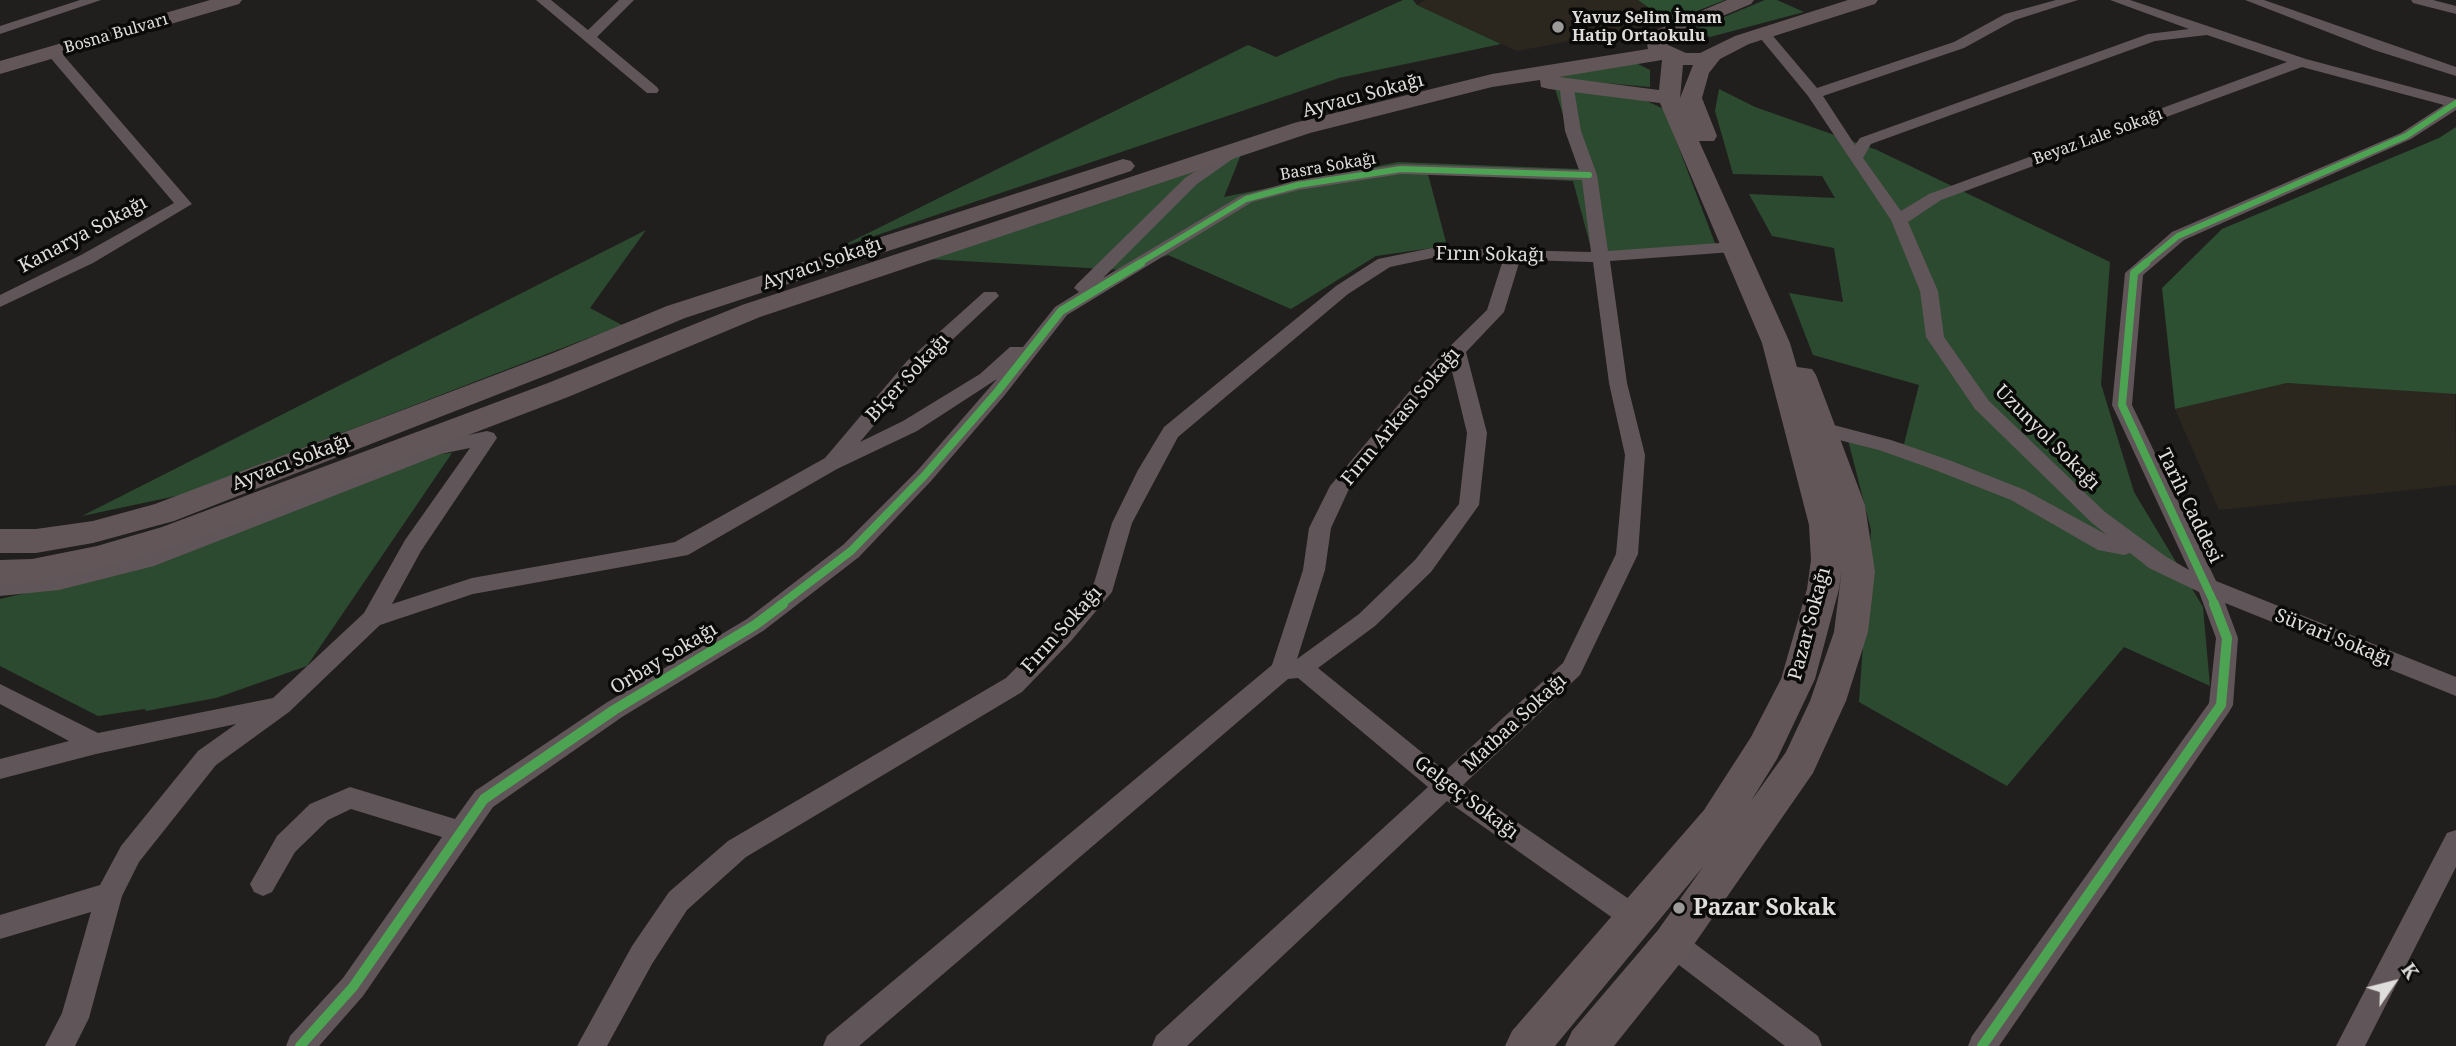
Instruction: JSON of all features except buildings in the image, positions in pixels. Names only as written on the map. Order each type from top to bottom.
[{"type":"main road","name":"Bosna Bulvarı","points":[[0,51],[182,0]]},
{"type":"main road","name":"Bosna Bulvarı","points":[[0,68],[232,0]]},
{"type":"main road","points":[[1666,45],[1744,0]]},
{"type":"main road","points":[[1666,45],[1694,60],[1714,55],[1763,33],[1868,0]]},
{"type":"main road","name":"Ayvacı Sokağı","points":[[0,572],[32,571],[172,536],[558,390],[751,312],[1301,128],[1492,81],[1617,59],[1666,45]]},
{"type":"main road","name":"Ayvacı Sokağı","points":[[0,541],[36,541],[93,532],[163,513],[550,364],[676,312],[1207,139],[1445,75],[1666,45]]},
{"type":"main road","name":"Pazar Sokağı","points":[[1527,1046],[1717,822],[1764,748],[1798,679],[1827,560],[1825,526],[1776,343],[1669,98],[1666,45]]},
{"type":"main road","name":"Pazar Sokağı","points":[[1587,1046],[1672,943],[1800,762],[1828,701],[1851,632],[1859,572],[1849,505],[1776,304],[1691,98],[1699,72],[1714,55]]},
{"type":"main road","points":[[1492,81],[1566,83],[1669,98]]},
{"type":"street","points":[[0,30],[94,0]]},
{"type":"street","points":[[543,0],[652,90]]},
{"type":"street","points":[[589,37],[627,0]]},
{"type":"street","points":[[1814,93],[1959,45],[2010,17],[2071,0]]},
{"type":"street","points":[[2117,0],[2301,62],[2456,103]]},
{"type":"street","points":[[2252,0],[2456,72]]},
{"type":"street","points":[[2417,0],[2456,10]]},
{"type":"street","points":[[1855,158],[1865,141],[2153,37],[2205,31]]},
{"type":"street","name":"Uzunyol Sokağı","points":[[1763,33],[1814,93],[1899,220],[1929,290],[1936,337],[1982,404],[2098,517],[2131,544],[2157,562],[2209,589]]},
{"type":"street","name":"Kanarya Sokağı","points":[[0,302],[87,260],[184,204],[53,52]]},
{"type":"street","name":"Beyaz Lale Sokağı","points":[[1899,220],[1935,197],[2301,62]]},
{"type":"street","name":"Matbaa Sokağı","points":[[1166,1046],[1572,669],[1627,554],[1635,455],[1618,383],[1589,175],[1573,131],[1566,83]]},
{"type":"street","name":"Tarih Caddesi","points":[[1982,1046],[2221,705],[2227,638],[2209,589],[2122,405],[2134,273],[2178,236],[2406,136],[2456,103]]},
{"type":"street","points":[[372,619],[472,586],[680,549],[830,464],[910,426],[987,378],[1061,311],[1191,181],[1242,148]]},
{"type":"street","name":"Basra Sokağı","points":[[1061,311],[1246,199],[1285,188],[1401,169],[1589,175]]},
{"type":"street","name":"Fırın Sokağı","points":[[591,1046],[642,955],[678,901],[737,849],[1014,685],[1063,635],[1104,586],[1122,523],[1148,470],[1171,432],[1342,290],[1384,263],[1432,253],[1600,257],[1733,247]]},
{"type":"street","name":"Fırın Arkası Sokağı","points":[[1292,669],[1314,570],[1320,528],[1340,486],[1456,351],[1495,312],[1513,254]]},
{"type":"street","name":"Biçer Sokağı","points":[[830,464],[915,365],[990,296]]},
{"type":"street","name":"Orbay Sokağı","points":[[300,1046],[353,987],[484,799],[614,710],[755,625],[851,551],[924,476],[997,392],[1061,311]]},
{"type":"street","points":[[837,1046],[1292,669],[1377,611],[1423,566],[1469,505],[1477,433],[1456,351]]},
{"type":"street","points":[[1822,429],[1884,445],[1942,465],[2028,500],[2106,544],[2124,547],[2131,544]]},
{"type":"street","points":[[0,588],[59,582],[154,558],[438,448],[487,438],[414,546],[372,619],[281,705],[207,758],[130,854],[109,894],[75,1018],[59,1046]]},
{"type":"street","name":"Süvari Sokağı","points":[[2209,589],[2456,687]]},
{"type":"street","name":"Gelgeç Sokağı","points":[[1292,669],[1447,787],[1636,919]]},
{"type":"street","points":[[0,693],[96,744]]},
{"type":"street","points":[[0,769],[96,744],[281,705]]},
{"type":"street","points":[[263,884],[286,844],[319,812],[350,798],[461,832]]},
{"type":"street","points":[[2350,1046],[2456,841]]},
{"type":"street","points":[[0,927],[109,894]]},
{"type":"street","points":[[1672,943],[1808,1046]]},
{"type":"shaded area","name":"Yavuz Selim İmam Hatip Ortaokulu","points":[[1426,0],[1638,0],[1669,22],[1517,51],[1417,5]]},
{"type":"shaded area","points":[[2287,383],[2455,393],[2456,485],[2219,510],[2175,409]]},
{"type":"green space","points":[[1403,0],[1413,0],[1417,5],[1501,44],[1339,78],[836,249],[1248,45],[1276,57]]},
{"type":"green space","points":[[1638,0],[1725,0],[1669,22]]},
{"type":"green space","points":[[1765,0],[1777,0],[1804,12],[1710,37],[1695,29]]},
{"type":"green space","points":[[1634,62],[1650,70],[1650,87],[1549,78]]},
{"type":"green space","points":[[1554,85],[1636,96],[1664,109],[1718,251],[1592,252],[1573,181],[1428,174],[1447,246],[1376,256],[1291,309],[1168,255],[1124,270],[927,259],[1242,152],[1224,197],[1398,162],[1579,169]]},
{"type":"green space","points":[[1719,89],[1755,107],[1877,150],[2110,262],[2101,384],[2134,492],[2203,607],[2210,686],[2124,647],[2007,786],[1859,702],[1871,530],[1847,436],[1904,444],[1919,385],[1813,355],[1789,293],[1843,302],[1834,248],[1772,236],[1749,194],[1835,198],[1822,176],[1733,174],[1715,111]]},
{"type":"green space","points":[[2456,127],[2456,394],[2287,383],[2175,409],[2162,288],[2222,229],[2439,138]]},
{"type":"green space","points":[[646,230],[590,308],[622,325],[181,495],[82,516]]},
{"type":"green space","points":[[452,453],[307,666],[216,698],[146,711],[98,716],[0,666],[0,599],[156,563],[419,456]]},
{"type":"cycle path","points":[[1982,1046],[2221,705],[2227,638],[2209,589],[2122,405],[2134,273],[2178,236],[2406,136],[2456,103]]},
{"type":"cycle path","points":[[300,1046],[353,987],[484,799],[614,710],[755,625],[851,551],[924,476],[997,392],[1061,311],[1246,199],[1298,185],[1401,169],[1589,175]]},
{"type":"place","name":"Yavuz Selim İmam Hatip Ortaokulu","points":[[1558,27]]},
{"type":"place","name":"Pazar Sokak","points":[[1679,908]]}]
